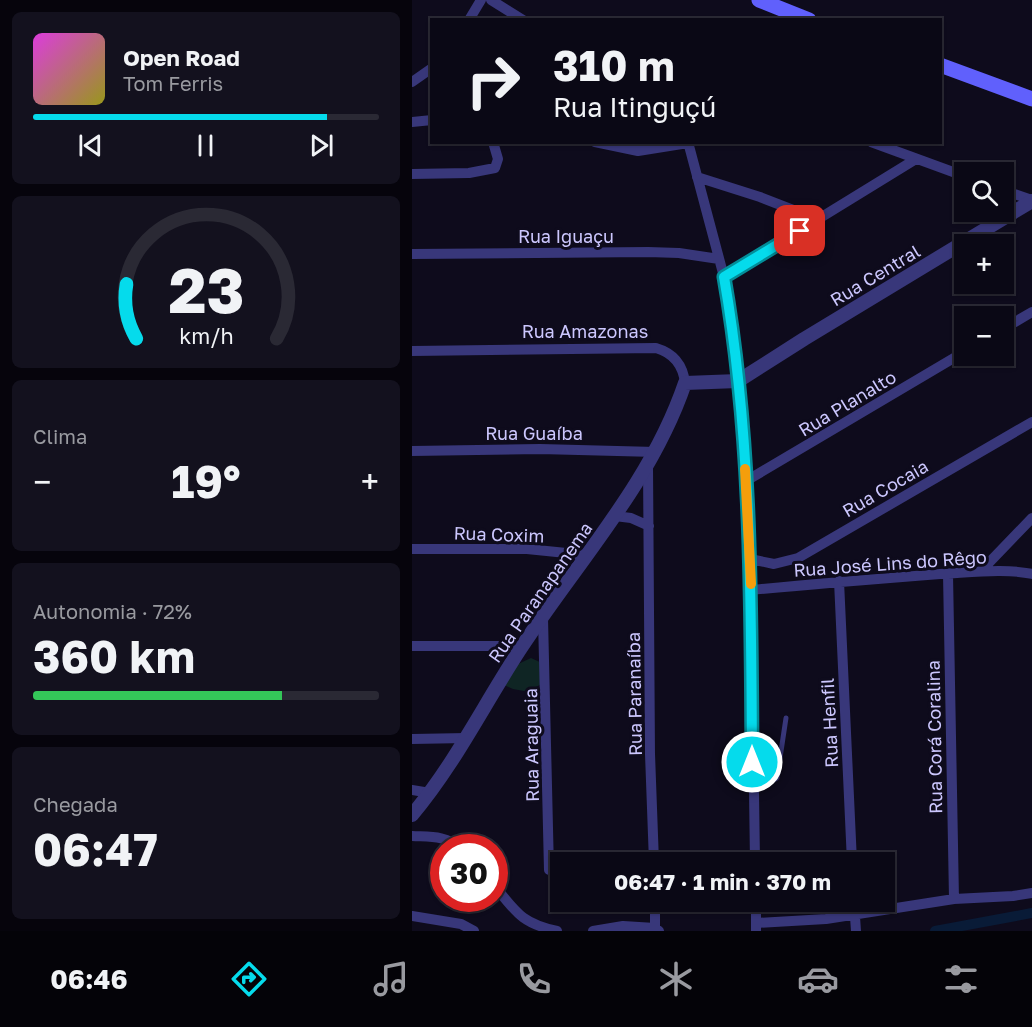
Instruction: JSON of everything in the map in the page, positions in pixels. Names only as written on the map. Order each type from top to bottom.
[{"type":"main road","points":[[759,0],[804,18]]},
{"type":"main road","points":[[942,66],[1032,99]]},
{"type":"street","points":[[470,18],[481,0]]},
{"type":"street","points":[[491,0],[520,18]]},
{"type":"street","points":[[412,82],[430,69]]},
{"type":"street","points":[[412,122],[430,120]]},
{"type":"street","points":[[412,174],[469,173],[495,168],[498,164],[493,144]]},
{"type":"street","points":[[605,144],[638,151],[682,144]]},
{"type":"street","points":[[688,144],[724,277],[738,381],[750,559],[755,852]]},
{"type":"street","points":[[876,144],[954,172]]},
{"type":"street","points":[[724,277],[916,159]]},
{"type":"street","points":[[697,177],[760,197],[819,220]]},
{"type":"street","points":[[1014,194],[1032,200]]},
{"type":"street","name":"Rua Central","points":[[738,381],[1032,200]]},
{"type":"street","name":"Rua Iguaçu","points":[[412,254],[648,252],[679,253],[719,259]]},
{"type":"street","points":[[1014,323],[1032,312]]},
{"type":"street","name":"Rua Amazonas","points":[[412,351],[656,348],[664,350],[681,365],[685,383]]},
{"type":"street","name":"Rua Planalto","points":[[746,481],[954,358]]},
{"type":"street","points":[[685,383],[738,381]]},
{"type":"street","name":"Rua Paranapanema","points":[[412,815],[430,794],[523,646],[615,516],[648,465],[676,410],[685,383]]},
{"type":"street","name":"Rua Cocaia","points":[[750,559],[774,564],[798,558],[1032,422]]},
{"type":"street","name":"Rua Guaíba","points":[[412,450],[540,449],[656,452]]},
{"type":"street","name":"Rua Paranaíba","points":[[648,465],[650,754],[654,852]]},
{"type":"street","points":[[615,516],[631,518],[649,526]]},
{"type":"street","points":[[981,571],[1032,518]]},
{"type":"street","name":"Rua Coxim","points":[[412,549],[527,549],[586,555]]},
{"type":"street","name":"Rua José Lins do Rêgo","points":[[751,590],[981,571],[1032,574]]},
{"type":"street","name":"Rua Corá Coralina","points":[[948,574],[954,899]]},
{"type":"street","name":"Rua Henfil","points":[[839,581],[852,852]]},
{"type":"street","name":"Rua Araguaia","points":[[543,618],[549,870]]},
{"type":"street","points":[[412,646],[523,646]]},
{"type":"street","points":[[412,739],[467,738]]},
{"type":"street","points":[[412,789],[430,794]]},
{"type":"street","points":[[412,836],[430,837]]},
{"type":"street","points":[[756,927],[826,919],[954,899],[1030,893]]},
{"type":"street","points":[[508,902],[518,914],[536,926],[557,931]]},
{"type":"street","points":[[593,931],[623,926],[657,930],[656,912]]},
{"type":"street","points":[[854,914],[856,931]]},
{"type":"street","points":[[412,916],[461,924],[474,931]]},
{"type":"lane","points":[[752,783],[766,784],[777,778],[786,718]]},
{"type":"green space","points":[[531,658],[544,664],[541,684],[529,692],[502,684],[516,665]]},
{"type":"waterway","points":[[935,931],[1032,913]]},
{"type":"slow traffic","points":[[745,469],[751,584]]},
{"type":"route","points":[[752,762],[751,584],[746,481],[738,381],[724,277],[800,231]]}]
